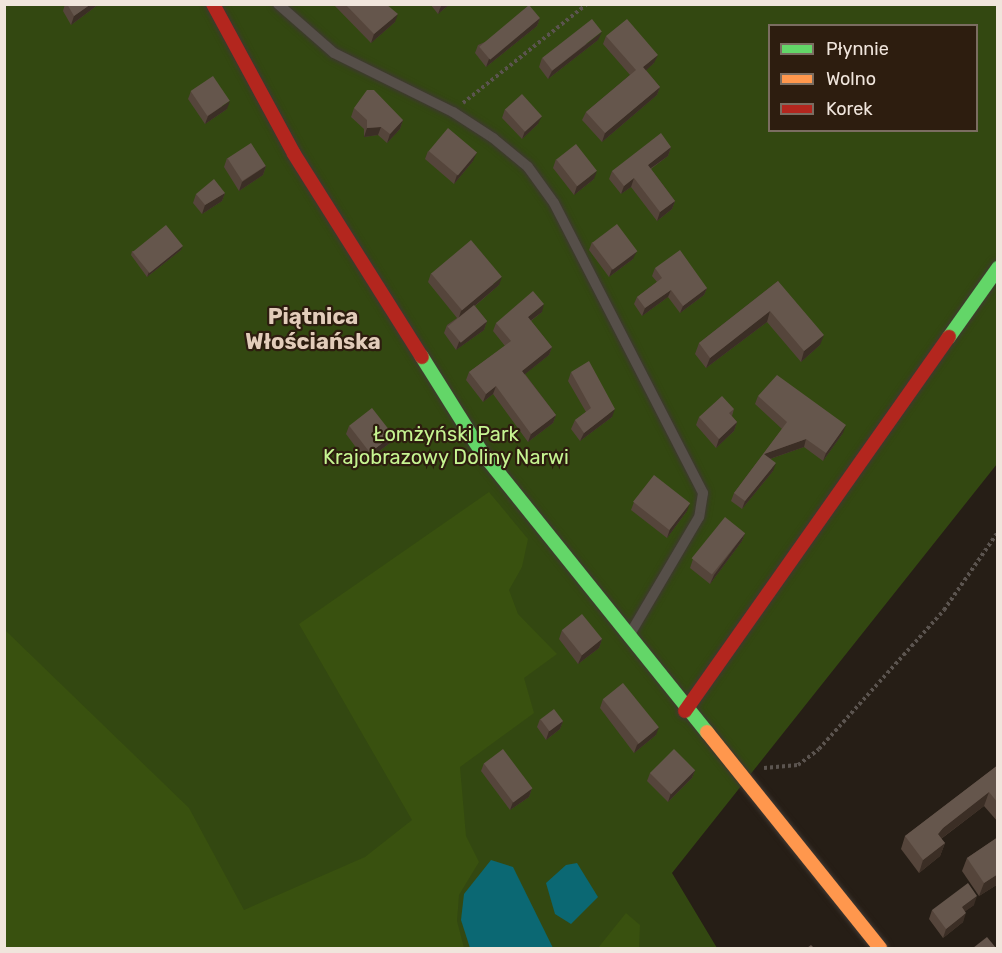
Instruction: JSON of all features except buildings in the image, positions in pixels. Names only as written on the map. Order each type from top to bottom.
[{"type":"street","points":[[213,4],[294,154],[392,315],[481,451],[627,639],[880,948]]},
{"type":"street","points":[[685,711],[998,268]]},
{"type":"lane","points":[[278,4],[334,53],[453,112],[514,153],[554,203],[703,493],[699,517],[627,639]]},
{"type":"path","points":[[453,112],[588,4]]},
{"type":"path","points":[[733,769],[798,765],[819,749],[944,610],[998,532]]},
{"type":"green space","name":"Łomżyński Park Krajobrazowy Doliny Narwi","points":[[5,5],[997,5],[997,464],[672,873],[717,948],[5,948]]},
{"type":"green space","points":[[489,492],[528,539],[522,567],[509,590],[518,614],[557,654],[524,678],[534,713],[460,767],[466,836],[479,862],[459,895],[457,921],[464,948],[5,948],[5,630],[189,808],[244,910],[365,857],[412,820],[299,624]]},
{"type":"green space","points":[[626,913],[640,925],[639,948],[598,948]]},
{"type":"water","points":[[491,860],[513,867],[553,948],[470,948],[461,920],[464,894]]},
{"type":"water","points":[[577,863],[598,897],[571,924],[555,914],[546,883],[566,865]]},
{"type":"traffic: fast","points":[[949,337],[998,268]]},
{"type":"traffic: fast","points":[[422,357],[481,451],[707,732]]},
{"type":"traffic: slow","points":[[707,732],[880,948]]},
{"type":"traffic: jam","points":[[213,4],[294,154],[422,357]]},
{"type":"traffic: jam","points":[[685,711],[949,337]]},
{"type":"district","name":"Piątnica Włościańska","points":[[313,328]]}]
